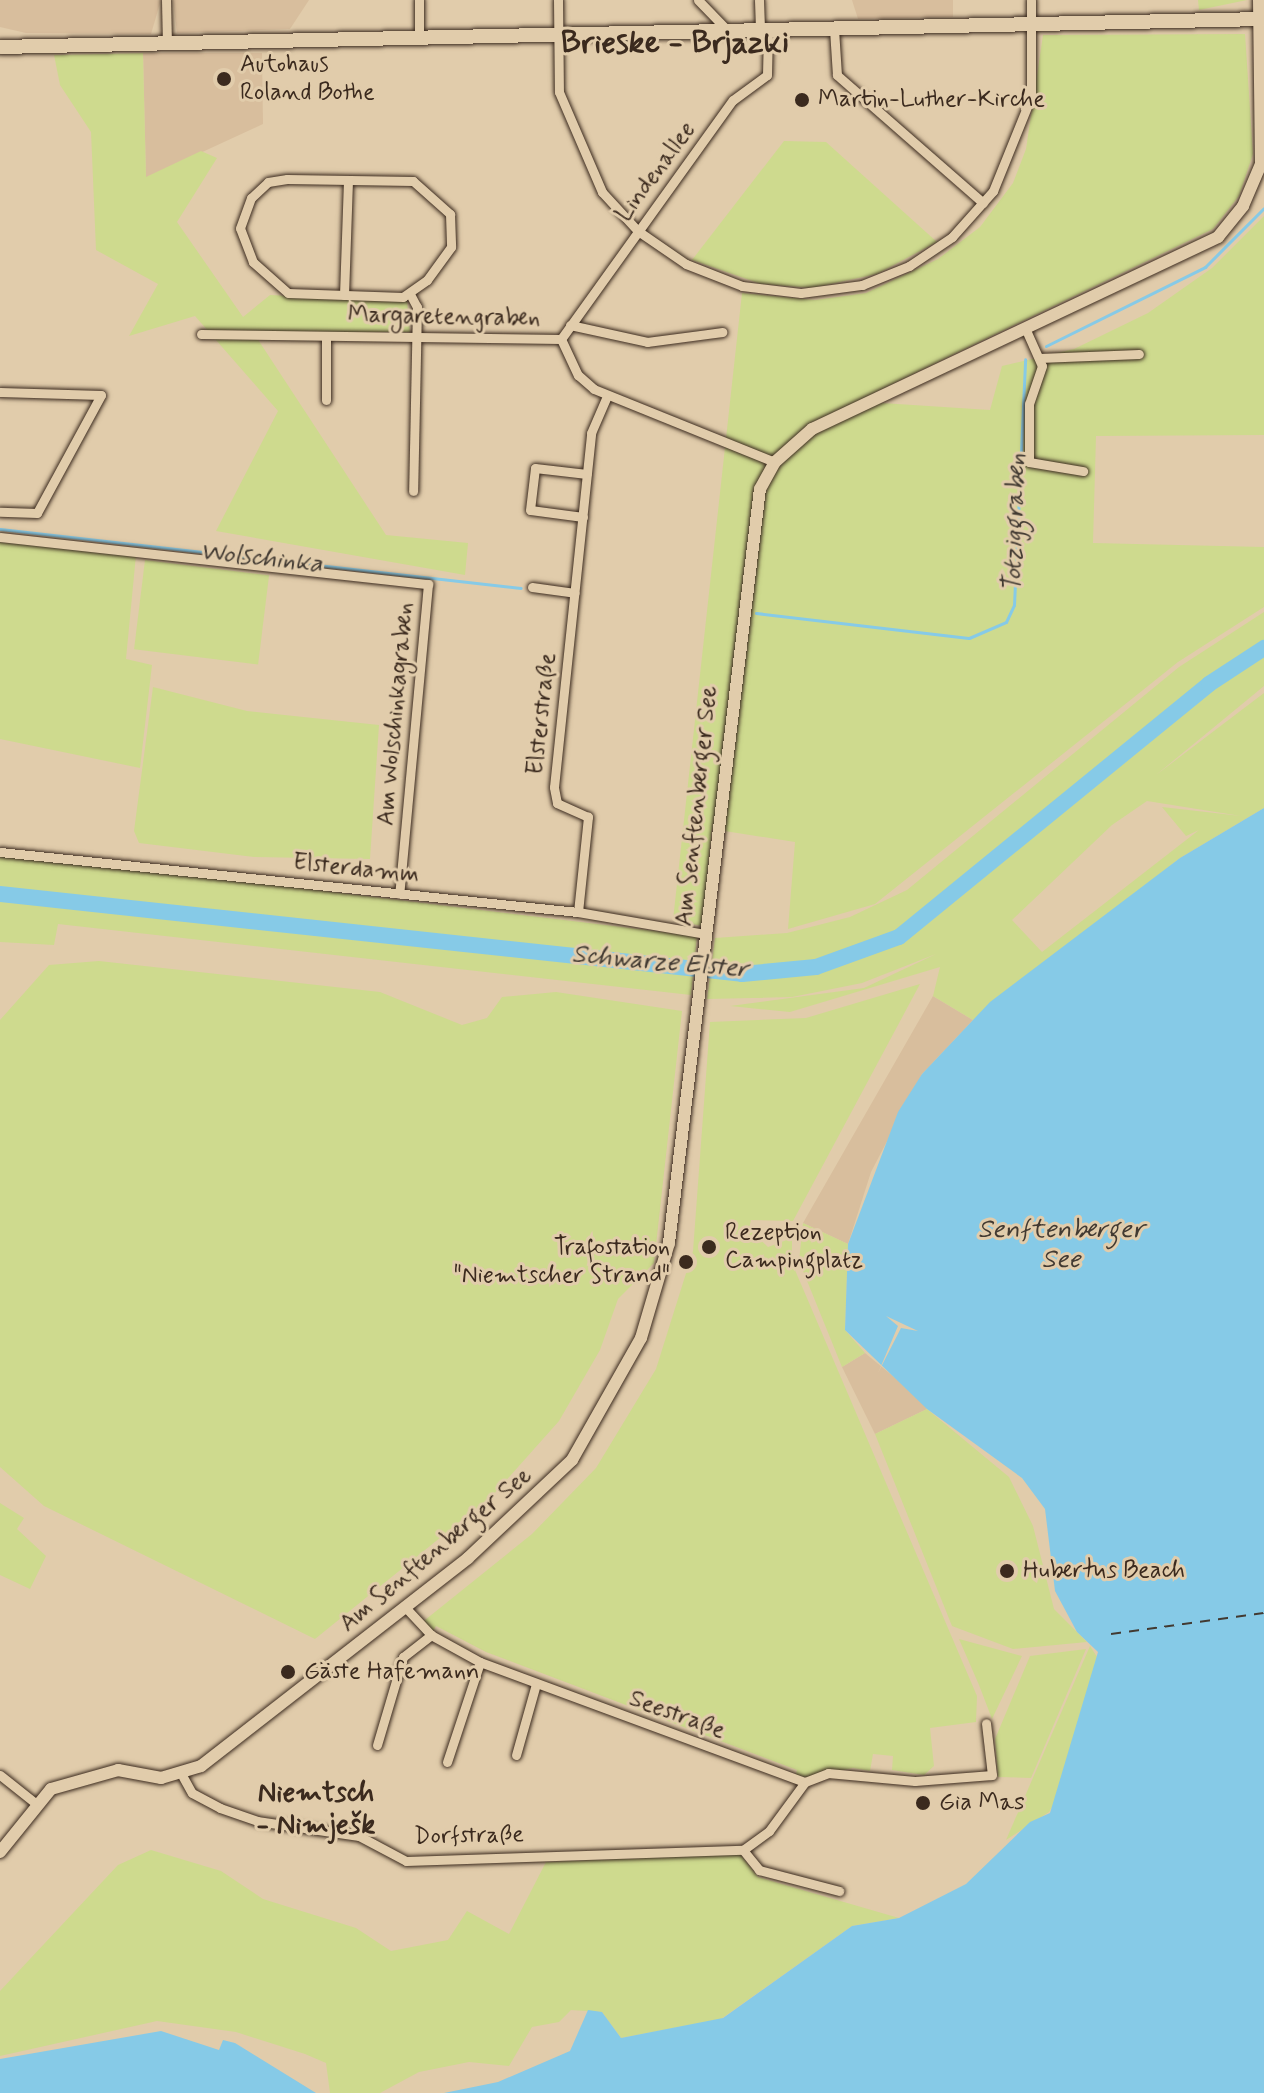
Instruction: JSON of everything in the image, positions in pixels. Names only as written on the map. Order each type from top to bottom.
[{"type":"main road","points":[[0,47],[1262,19]]},
{"type":"street","points":[[166,0],[167,44]]},
{"type":"street","points":[[419,0],[419,38]]},
{"type":"street","points":[[558,0],[559,92],[572,136],[602,192],[638,231],[727,281],[826,292],[909,266],[952,237],[983,203],[1023,128],[1032,25],[1031,0]]},
{"type":"street","points":[[698,0],[728,31]]},
{"type":"street","points":[[759,0],[764,30]]},
{"type":"street","name":"Am Senftenberger See","points":[[183,1777],[405,1607],[540,1495],[572,1460],[624,1374],[669,1243],[753,513],[775,462],[812,429],[1190,256],[1243,206],[1261,164],[1262,19],[1259,0]]},
{"type":"street","points":[[834,29],[837,75],[983,203]]},
{"type":"street","name":"Lindenallee","points":[[561,339],[733,100],[767,75],[764,30]]},
{"type":"street","points":[[344,295],[348,180]]},
{"type":"street","points":[[348,180],[413,181],[450,214],[451,247],[410,294],[288,293],[273,284],[248,255],[240,228],[251,198],[268,182],[348,180]]},
{"type":"street","points":[[410,294],[417,336],[413,491]]},
{"type":"street","name":"Margaretengraben","points":[[570,325],[647,342],[722,332]]},
{"type":"street","points":[[1026,330],[1039,358],[1029,404],[1029,462],[1083,471]]},
{"type":"street","name":"Margaretengraben","points":[[201,334],[561,339]]},
{"type":"street","name":"Margaretengraben","points":[[326,336],[326,400]]},
{"type":"street","points":[[561,339],[578,375],[607,396],[775,462]]},
{"type":"street","points":[[1039,358],[1139,354]]},
{"type":"street","points":[[0,392],[101,395],[37,513],[0,512]]},
{"type":"street","name":"Elsterstraße","points":[[578,912],[588,817],[557,803],[554,787],[591,433],[607,396]]},
{"type":"street","points":[[583,517],[530,510],[535,468],[587,474]]},
{"type":"street","name":"Am Wolschinkagraben","points":[[0,537],[428,584],[399,894]]},
{"type":"street","points":[[532,587],[575,593]]},
{"type":"street","name":"Elsterdamm","points":[[0,852],[578,912],[705,940]]},
{"type":"street","name":"Seestraße","points":[[405,1607],[431,1635],[480,1662],[805,1782]]},
{"type":"street","points":[[377,1745],[403,1657],[431,1635]]},
{"type":"street","points":[[447,1762],[480,1662]]},
{"type":"street","points":[[516,1755],[536,1684]]},
{"type":"street","points":[[839,1891],[759,1870],[743,1850],[769,1831],[805,1782],[849,1771],[915,1781],[992,1775],[986,1723]]},
{"type":"street","points":[[0,1852],[34,1802],[51,1789],[118,1770],[183,1777]]},
{"type":"street","points":[[0,1775],[34,1802]]},
{"type":"street","name":"Dorfstraße","points":[[183,1777],[192,1793],[220,1808],[257,1821],[359,1836],[406,1861],[743,1850]]},
{"type":"shaded area","points":[[0,0],[161,0],[151,34],[26,33],[0,27]]},
{"type":"shaded area","points":[[173,0],[309,0],[290,29],[177,33]]},
{"type":"shaded area","points":[[852,0],[953,0],[953,17],[858,19]]},
{"type":"shaded area","points":[[143,53],[262,53],[263,124],[146,178]]},
{"type":"shaded area","points":[[933,996],[973,1020],[922,1074],[871,1172],[848,1244],[803,1223]]},
{"type":"shaded area","points":[[865,1353],[917,1396],[927,1409],[875,1434],[842,1367]]},
{"type":"green space","points":[[1198,0],[1247,0],[1199,10]]},
{"type":"green space","points":[[1245,34],[1253,154],[1239,196],[1213,229],[874,393],[882,403],[990,410],[1002,366],[1074,349],[1148,313],[1212,268],[1264,216],[1264,435],[1096,436],[1093,543],[1264,547],[1264,607],[1178,662],[875,904],[788,929],[795,842],[712,829],[702,926],[673,920],[742,293],[815,300],[866,293],[938,259],[980,227],[1013,183],[1026,149],[1043,35]]},
{"type":"green space","points":[[143,53],[146,177],[201,151],[217,158],[177,222],[243,317],[270,295],[407,301],[410,332],[253,332],[386,535],[468,543],[465,575],[216,531],[278,411],[195,316],[129,336],[158,284],[96,250],[91,132],[60,85],[54,55]]},
{"type":"green space","points":[[784,141],[826,142],[937,242],[877,274],[812,288],[761,284],[692,260]]},
{"type":"green space","points":[[0,542],[136,555],[126,659],[152,665],[140,768],[0,739]]},
{"type":"green space","points":[[145,560],[269,575],[258,665],[134,649]]},
{"type":"green space","points":[[1264,612],[1264,686],[1156,775],[1264,693],[1264,808],[1180,858],[973,1020],[933,996],[940,967],[790,1012],[730,1006],[864,988],[936,954],[862,983],[792,997],[707,999],[715,938],[787,933],[850,917],[907,890],[1179,667]],"holes":[[[1147,801],[1241,816],[1162,807],[1186,836],[1199,830],[1042,952],[1012,920],[1112,825]]]},
{"type":"green space","points":[[153,687],[247,711],[379,725],[370,859],[254,857],[139,843],[134,831]]},
{"type":"green space","points":[[0,852],[697,936],[691,995],[58,924],[54,945],[0,942]]},
{"type":"green space","points":[[99,961],[380,992],[462,1025],[487,1018],[502,997],[556,992],[682,1011],[654,1263],[618,1299],[600,1350],[559,1421],[493,1495],[315,1639],[44,1506],[0,1467],[0,1020],[49,965]]},
{"type":"green space","points":[[920,984],[793,1221],[751,1220],[749,1229],[768,1247],[792,1238],[792,1263],[977,1696],[976,1722],[930,1728],[934,1766],[924,1775],[892,1770],[893,1756],[873,1754],[870,1771],[853,1768],[794,1780],[797,1770],[486,1652],[436,1626],[431,1635],[420,1624],[532,1534],[596,1468],[656,1369],[693,1251],[710,1022],[806,1018]]},
{"type":"green space","points":[[803,1223],[848,1244],[845,1330],[865,1353],[842,1367],[799,1261]]},
{"type":"green space","points":[[927,1409],[1009,1477],[1033,1526],[1054,1609],[1087,1642],[1013,1649],[952,1626],[875,1434]]},
{"type":"green space","points":[[0,1503],[24,1518],[17,1529],[46,1556],[30,1589],[0,1575]]},
{"type":"green space","points":[[959,1639],[1022,1656],[992,1719],[979,1685]]},
{"type":"green space","points":[[1090,1646],[1099,1660],[1059,1796],[1049,1812],[1006,1840]]},
{"type":"green space","points":[[1086,1649],[1031,1778],[998,1777],[995,1739],[1030,1656]]},
{"type":"green space","points":[[151,1850],[221,1871],[263,1899],[356,1928],[391,1951],[448,1940],[467,1911],[509,1934],[546,1862],[740,1854],[758,1877],[899,1918],[852,1926],[721,2019],[621,2038],[602,2012],[571,2010],[559,2022],[532,2027],[509,2066],[469,2062],[419,2072],[380,2093],[330,2093],[326,2063],[305,2054],[236,2032],[157,2021],[0,2056],[0,1991],[118,1865]]},
{"type":"water","name":"Senftenberger See","points":[[1264,808],[1264,2093],[444,2093],[498,2082],[570,2051],[588,2010],[602,2012],[621,2038],[723,2018],[852,1926],[899,1918],[966,1884],[1030,1822],[1050,1813],[1098,1652],[1077,1632],[1055,1591],[1045,1509],[1022,1478],[927,1409],[845,1330],[848,1244],[898,1112],[922,1074],[990,1002],[1180,858]]},
{"type":"water","points":[[161,2031],[219,2050],[223,2040],[235,2043],[316,2093],[0,2093],[0,2059]]},
{"type":"pier","points":[[886,1316],[918,1331],[901,1328],[878,1373],[898,1326]]},
{"type":"waterway","name":"Totziggraben","points":[[1046,346],[1205,267],[1264,208]]},
{"type":"waterway","name":"Totziggraben","points":[[756,613],[969,638],[1006,622],[1014,605],[1025,359]]},
{"type":"waterway","name":"Wolschinka","points":[[0,529],[521,588]]},
{"type":"waterway","name":"Schwarze Elster","points":[[0,894],[742,974],[816,967],[899,937],[1209,684],[1264,648]]},
{"type":"ferry route","points":[[1111,1634],[1264,1613]]},
{"type":"place","name":"Autohaus Roland Bothe","points":[[224,79]]},
{"type":"place","name":"Martin-Luther-Kirche","points":[[802,100]]},
{"type":"place","name":"Rezeption Campingplatz","points":[[709,1247]]},
{"type":"place","name":"Trafostation \"Niemtscher Strand\"","points":[[686,1262]]},
{"type":"place","name":"Hubertus Beach","points":[[1007,1571]]},
{"type":"place","name":"Gäste Hafemann","points":[[288,1672]]},
{"type":"place","name":"Gia Mas","points":[[923,1803]]},
{"type":"district","name":"Brieske - Brjazki","points":[[675,43]]},
{"type":"district","name":"Niemtsch - Nimješk","points":[[316,1810]]}]
